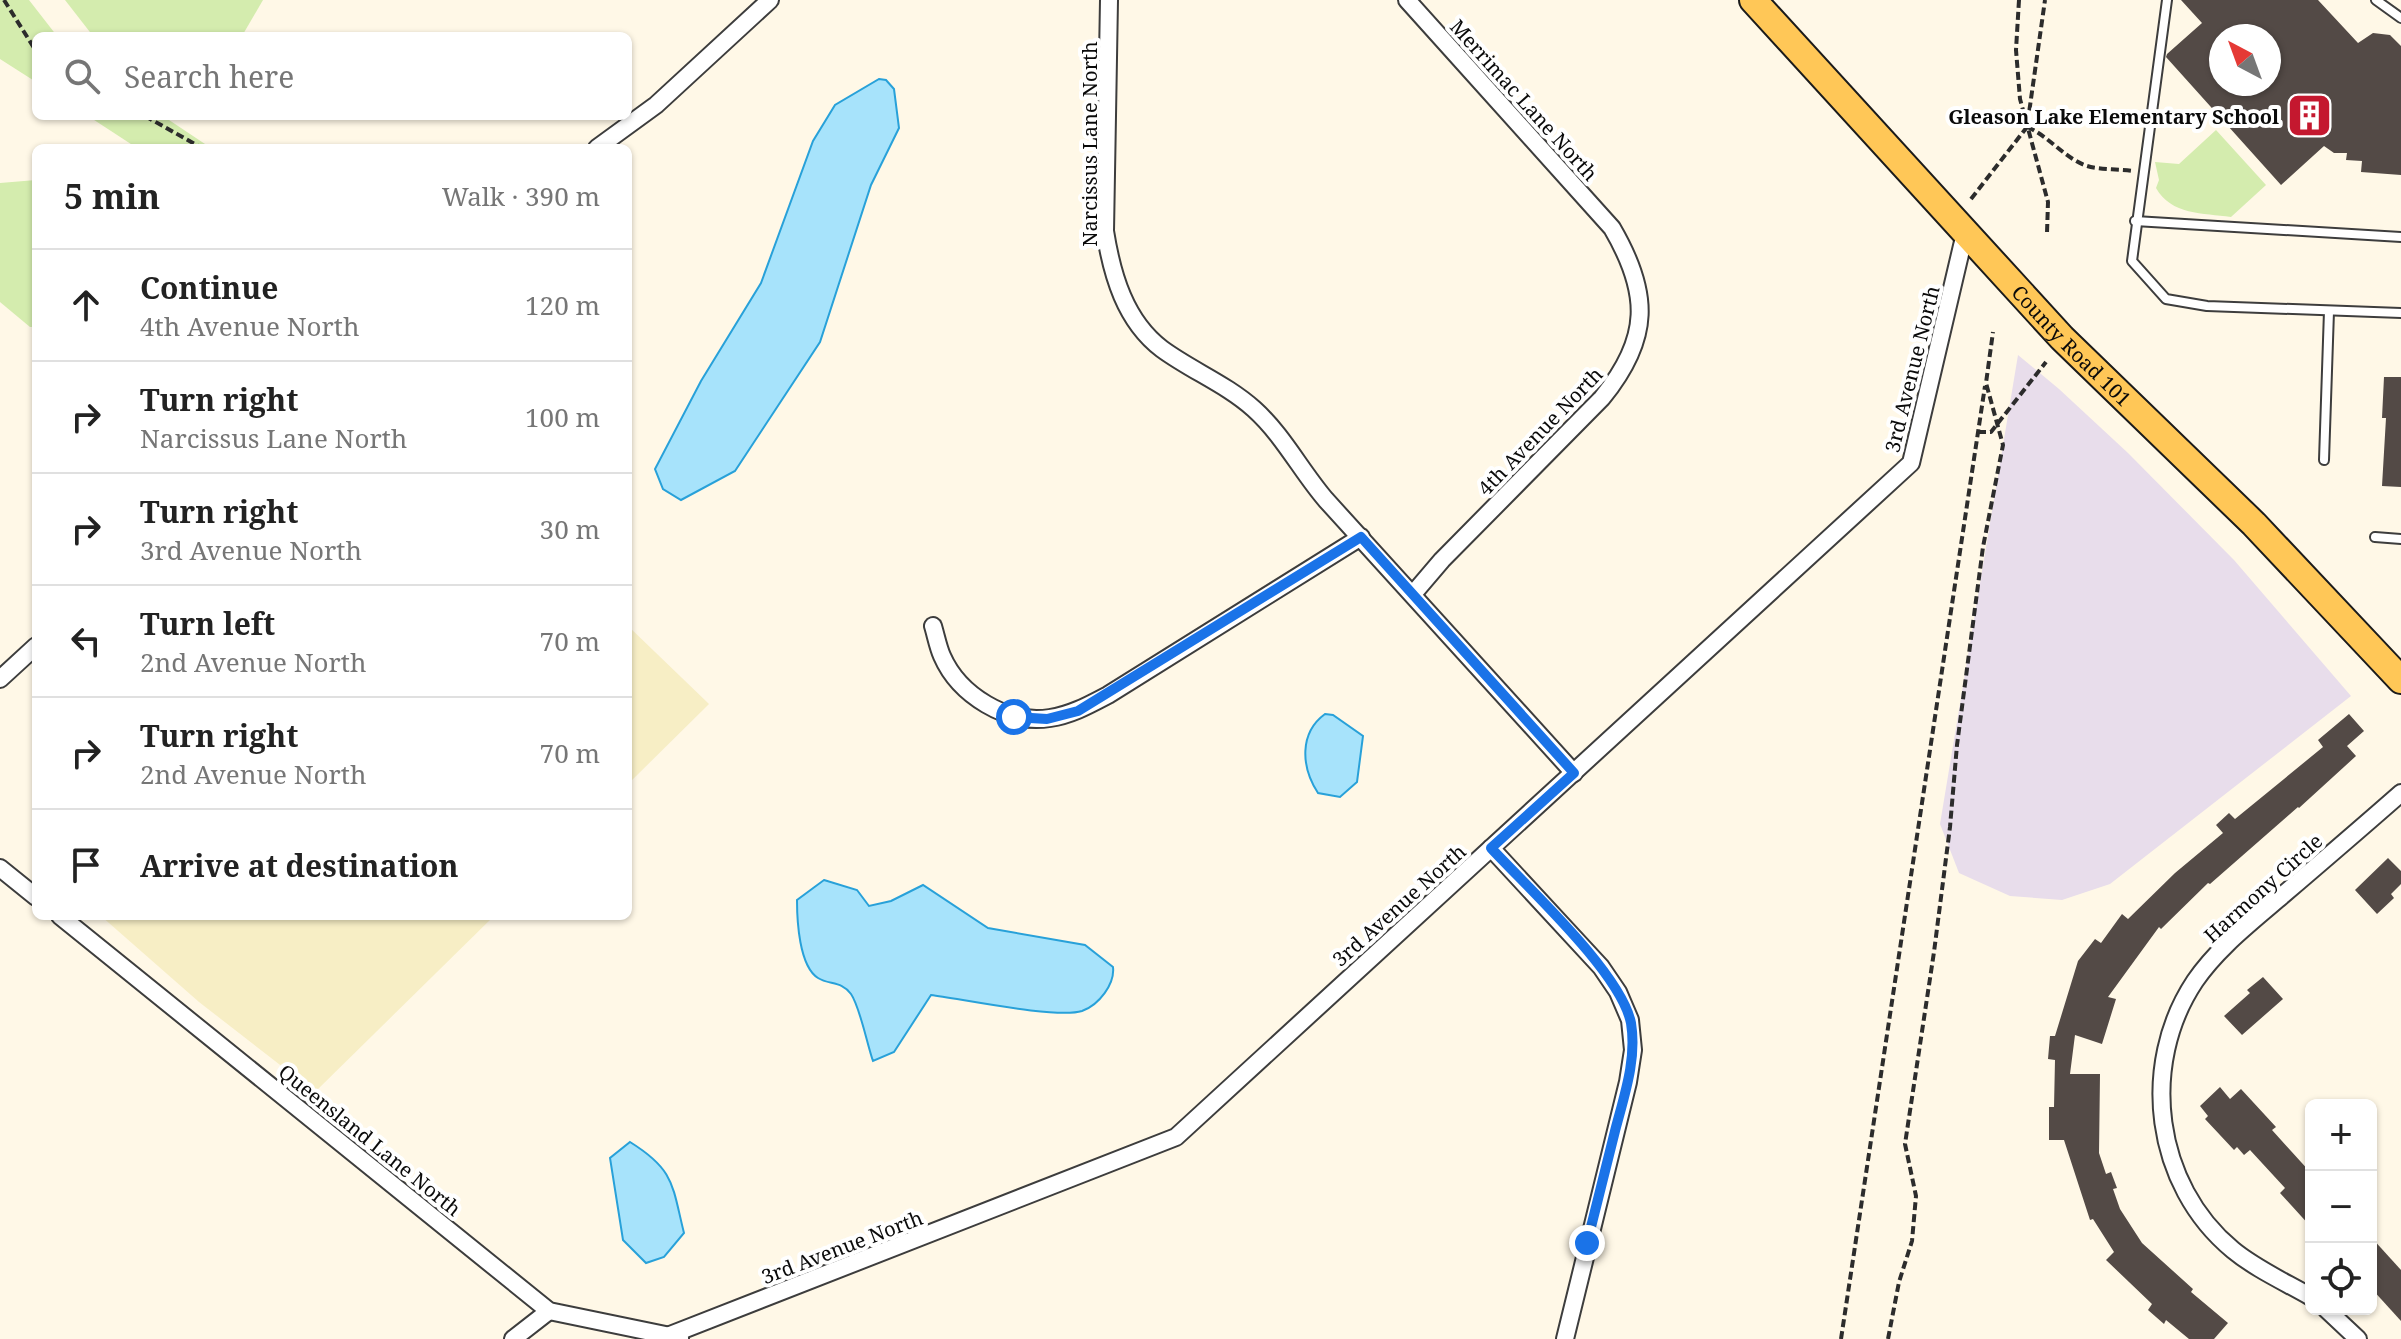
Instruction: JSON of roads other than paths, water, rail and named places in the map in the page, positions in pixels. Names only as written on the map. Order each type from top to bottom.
[{"type":"main road","name":"County Road 101","points":[[1753,0],[2062,338],[2254,524],[2401,680]]},
{"type":"street","points":[[602,144],[656,105],[770,0]]},
{"type":"street","name":"Narcissus Lane North","points":[[1109,0],[1105,231],[1120,296],[1160,347],[1223,384],[1255,410],[1282,441],[1304,474],[1574,773]]},
{"type":"street","name":"Merrimac Lane North","points":[[1407,0],[1612,228]]},
{"type":"street","name":"4th Avenue North","points":[[1413,594],[1622,374],[1635,344],[1640,315],[1637,283],[1627,254],[1612,228]]},
{"type":"street","name":"3rd Avenue North","points":[[676,1337],[1176,1137],[1911,463],[1965,233]]},
{"type":"street","points":[[933,626],[942,657],[961,684],[985,704],[1014,717],[1047,719],[1078,711],[1108,695],[1361,537]]},
{"type":"street","points":[[0,679],[32,650]]},
{"type":"street","name":"Harmony Circle","points":[[2305,1293],[2233,1250],[2204,1219],[2181,1184],[2166,1144],[2160,1101],[2163,1058],[2175,1018],[2195,981],[2221,949],[2401,793]]},
{"type":"street","points":[[1491,848],[1601,967],[1618,992],[1630,1020],[1633,1050],[1628,1082],[1565,1339]]},
{"type":"street","points":[[0,868],[32,894]]},
{"type":"street","name":"Queensland Lane North","points":[[65,920],[549,1311],[676,1337]]},
{"type":"street","points":[[513,1339],[549,1311]]},
{"type":"street","points":[[2332,1315],[2358,1339]]},
{"type":"lane","points":[[2167,0],[2132,261],[2166,299],[2207,306],[2401,313]]},
{"type":"lane","points":[[2376,0],[2401,18]]},
{"type":"lane","points":[[2135,221],[2401,237]]},
{"type":"lane","points":[[2324,460],[2329,311]]},
{"type":"lane","points":[[2375,537],[2401,539]]},
{"type":"water","points":[[879,79],[886,80],[894,89],[899,128],[871,185],[820,342],[735,471],[681,500],[663,489],[655,469],[701,381],[761,283],[813,141],[835,105]]},
{"type":"water","points":[[1325,714],[1333,715],[1363,736],[1357,782],[1340,797],[1318,793],[1306,762],[1307,740]]},
{"type":"water","points":[[824,880],[857,890],[869,906],[891,901],[923,885],[988,928],[1085,945],[1113,967],[1111,980],[1105,993],[1094,1004],[1070,1013],[1031,1011],[931,995],[894,1052],[873,1061],[851,994],[844,987],[818,978],[803,953],[797,900]]},
{"type":"water","points":[[630,1142],[664,1170],[674,1190],[684,1233],[664,1257],[646,1263],[623,1240],[610,1158]]},
{"type":"place","name":"Gleason Lake Elementary School","points":[[2310,116]]}]
